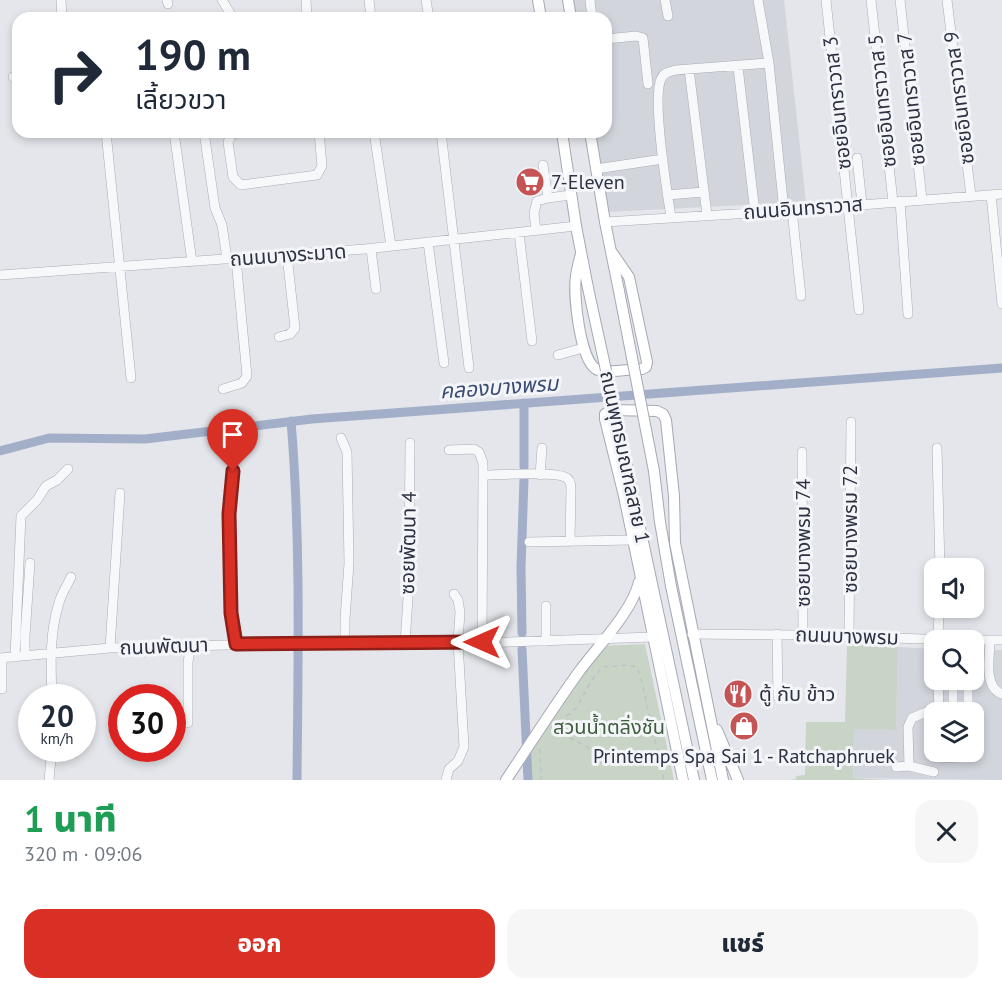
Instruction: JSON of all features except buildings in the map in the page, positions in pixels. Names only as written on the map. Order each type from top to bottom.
[{"type":"main road","name":"ถนนพุทธมณฑลสาย 1","points":[[563,138],[581,254],[694,780]]},
{"type":"main road","name":"ถนนพุทธมณฑลสาย 1","points":[[591,138],[605,222],[657,484],[660,522],[671,586],[712,780]]},
{"type":"main road","points":[[581,254],[576,277],[576,291],[583,348],[593,368],[600,372],[646,367],[647,362],[633,290],[624,267],[611,251]]},
{"type":"main road","points":[[675,543],[674,496],[666,420],[663,414],[657,411],[612,410],[605,414],[605,419],[683,780]]},
{"type":"main road","points":[[657,484],[675,543],[723,780]]},
{"type":"main road","points":[[635,556],[637,515]]},
{"type":"main road","points":[[508,778],[548,728],[604,639],[636,595],[640,577]]},
{"type":"main road","points":[[708,708],[738,780]]},
{"type":"street","points":[[665,0],[668,16]]},
{"type":"street","points":[[758,0],[769,63],[801,296]]},
{"type":"street","name":"ซอยอินทราวาส 3","points":[[825,0],[859,310]]},
{"type":"street","name":"ซอยอินทราวาส 5","points":[[872,0],[908,314]]},
{"type":"street","name":"ซอยอินทราวาส 7","points":[[900,0],[922,199]]},
{"type":"street","name":"ซอยอินทราวาส 9","points":[[947,0],[971,196]]},
{"type":"street","points":[[612,38],[636,36],[643,38],[648,84]]},
{"type":"street","points":[[671,217],[663,159],[658,86],[662,76],[667,72],[689,69],[769,63]]},
{"type":"street","points":[[738,67],[755,213]]},
{"type":"street","points":[[689,69],[707,215]]},
{"type":"street","points":[[107,138],[131,378]]},
{"type":"street","points":[[175,138],[192,262]]},
{"type":"street","points":[[205,138],[215,208],[231,259],[247,376],[242,383],[223,389]]},
{"type":"street","points":[[230,138],[228,142],[233,177],[242,185],[316,175],[322,166],[320,138]]},
{"type":"street","points":[[375,138],[392,246]]},
{"type":"street","points":[[442,138],[469,368]]},
{"type":"street","points":[[857,158],[862,204]]},
{"type":"street","points":[[596,169],[663,159]]},
{"type":"street","points":[[543,165],[548,198]]},
{"type":"street","points":[[668,195],[704,192]]},
{"type":"street","name":"ถนนอินทราวาส","points":[[605,222],[788,211],[1002,194]]},
{"type":"street","points":[[536,231],[534,208],[537,201],[571,195]]},
{"type":"street","points":[[991,195],[1002,304]]},
{"type":"street","name":"ถนนบางระมาด","points":[[0,275],[371,249],[576,226]]},
{"type":"street","points":[[519,233],[532,340]]},
{"type":"street","points":[[428,242],[444,363]]},
{"type":"street","points":[[371,249],[376,289]]},
{"type":"street","points":[[279,337],[290,334],[295,328],[286,255]]},
{"type":"street","points":[[558,355],[583,348]]},
{"type":"street","name":"ซอยบางพรม 72","points":[[849,636],[851,422]]},
{"type":"street","points":[[341,438],[347,452],[349,563],[345,642]]},
{"type":"street","points":[[236,644],[231,613],[229,514],[230,488],[239,439]]},
{"type":"street","name":"ซอยพัฒนา 4","points":[[405,644],[409,582],[410,443]]},
{"type":"street","points":[[540,475],[542,448]]},
{"type":"street","points":[[937,448],[940,558]]},
{"type":"street","points":[[448,450],[474,449],[479,452],[483,463],[482,642]]},
{"type":"street","name":"ซอยบางพรม 74","points":[[802,452],[803,635]]},
{"type":"street","points":[[20,656],[21,516],[37,500],[46,486],[57,480],[68,469]]},
{"type":"street","points":[[483,475],[566,477],[570,482],[570,542]]},
{"type":"street","points":[[110,648],[120,493]]},
{"type":"street","points":[[529,542],[632,540]]},
{"type":"street","points":[[20,656],[24,636],[30,563]]},
{"type":"street","points":[[51,684],[50,652],[59,603],[71,577]]},
{"type":"street","points":[[446,780],[449,769],[458,761],[464,747],[458,642],[460,612],[458,600],[454,594]]},
{"type":"street","points":[[546,606],[546,640]]},
{"type":"street","name":"ถนนบางพรม","points":[[692,634],[777,634],[924,639]]},
{"type":"street","points":[[777,634],[778,697]]},
{"type":"street","name":"ถนนพัฒนา","points":[[1,658],[50,652],[191,645],[345,642],[405,644],[653,637]]},
{"type":"street","name":"ถนนบางพรม","points":[[984,640],[1002,640]]},
{"type":"street","points":[[990,640],[990,681],[995,691],[1002,694]]},
{"type":"street","points":[[188,723],[188,662],[191,645]]},
{"type":"street","points":[[1,658],[2,689]]},
{"type":"street","points":[[909,766],[908,727],[912,718],[924,713]]},
{"type":"street","points":[[49,780],[51,762]]},
{"type":"street","points":[[896,767],[909,766],[934,776]]},
{"type":"path","points":[[660,760],[621,761],[602,755],[548,728],[577,707],[591,681],[602,667],[628,665],[636,667],[640,674],[660,760],[664,780]]},
{"type":"path","points":[[540,746],[542,780]]},
{"type":"shaded area","points":[[573,0],[784,0],[806,202],[608,212],[596,138],[612,138],[612,12],[575,12]]},
{"type":"shaded area","points":[[898,647],[924,648],[924,690],[984,690],[984,650],[1002,650],[1002,780],[853,778],[854,728],[896,729]]},
{"type":"green space","name":"สวนน้ำตลิ่งชัน","points":[[645,644],[674,780],[532,780],[529,745],[600,646]]},
{"type":"green space","points":[[847,644],[898,647],[896,730],[854,729],[853,778],[887,780],[790,780],[796,779],[796,776],[805,775],[806,722],[845,722]]},
{"type":"waterway","name":"คลองบางพรม","points":[[0,451],[49,438],[145,439],[312,419],[1002,368]]},
{"type":"waterway","points":[[524,403],[524,467]]},
{"type":"waterway","points":[[291,421],[298,556],[297,780]]},
{"type":"waterway","points":[[522,633],[521,568],[524,479]]},
{"type":"waterway","points":[[522,649],[528,780]]},
{"type":"place","name":"7-Eleven","points":[[530,182]]},
{"type":"place","name":"ตู้ กับ ข้าว","points":[[738,694]]},
{"type":"place","name":"Printemps Spa Sai 1 - Ratchaphruek","points":[[744,726]]},
{"type":"route","points":[[233,471],[229,514],[231,613],[236,644],[482,642]]}]
